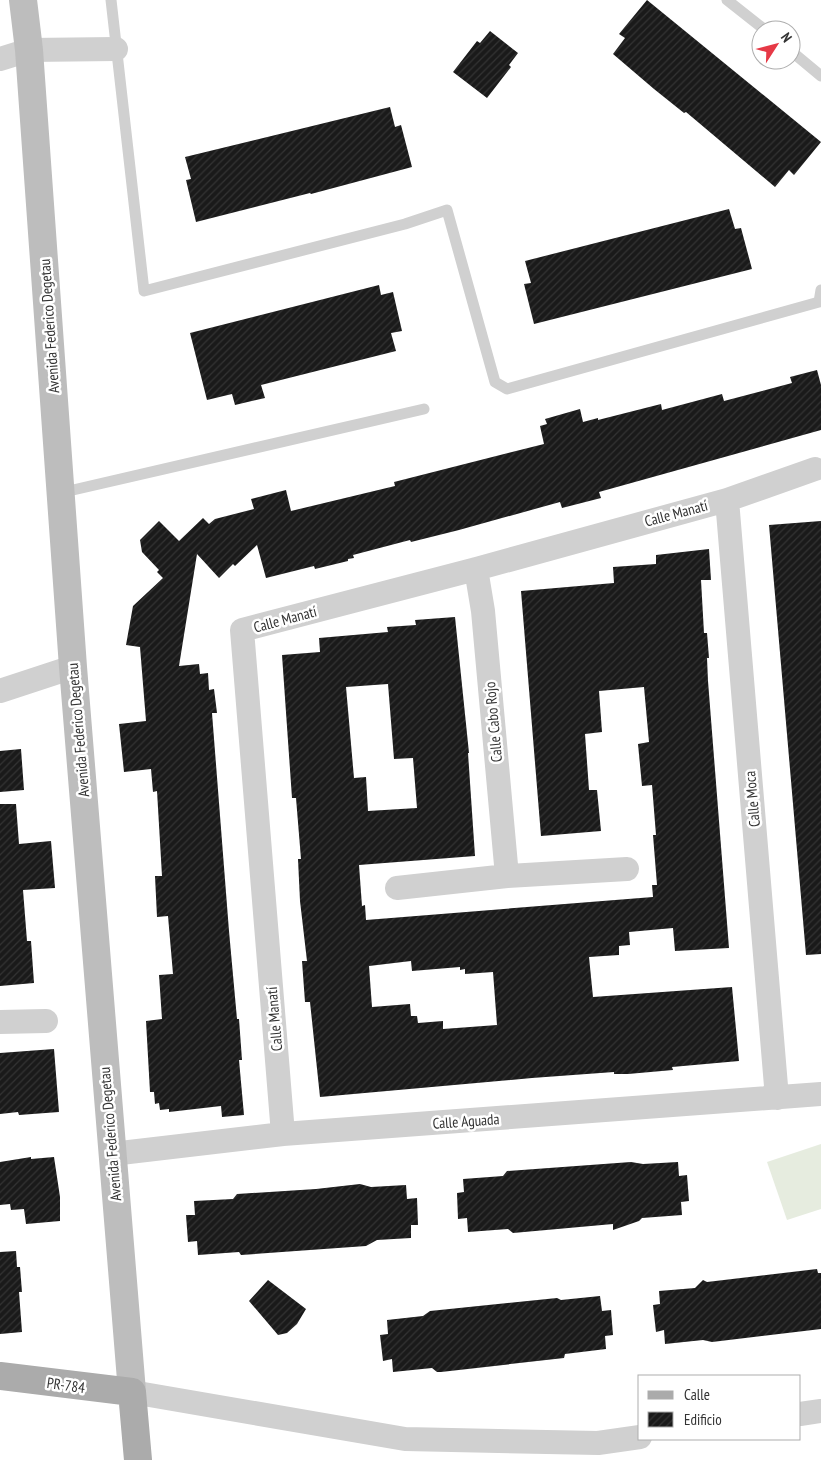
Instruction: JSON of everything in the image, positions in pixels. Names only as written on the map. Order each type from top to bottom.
[{"type":"main road","name":"PR-784","points":[[0,1376],[132,1392]]},
{"type":"main road","name":"Avenida Federico Degetau","points":[[132,1392],[138,1460]]},
{"type":"street","name":"Avenida Federico Degetau","points":[[23,0],[29,50],[73,667],[132,1392]]},
{"type":"street","points":[[0,59],[29,50],[116,49]]},
{"type":"street","name":"Calle Manatí","points":[[283,1134],[242,630],[476,569],[727,500],[815,469]]},
{"type":"street","name":"Calle Moca","points":[[727,500],[777,1098]]},
{"type":"street","name":"Calle Cabo Rojo","points":[[476,569],[483,610],[506,876]]},
{"type":"street","points":[[0,691],[73,667]]},
{"type":"street","points":[[397,888],[506,876],[627,869]]},
{"type":"street","points":[[0,1022],[46,1020]]},
{"type":"street","name":"Calle Aguada","points":[[112,1154],[283,1134],[821,1094]]},
{"type":"street","points":[[132,1392],[404,1439],[598,1443],[638,1437]]},
{"type":"street","points":[[801,1414],[821,1411]]},
{"type":"lane","points":[[111,0],[144,291],[405,224],[447,210],[495,382],[506,389],[819,302],[821,290]]},
{"type":"lane","points":[[728,0],[753,20]]},
{"type":"lane","points":[[801,59],[821,76]]},
{"type":"lane","points":[[60,493],[424,409]]},
{"type":"shaded area","points":[[821,1144],[821,1209],[787,1220],[767,1162]]},
{"type":"building","points":[[647,0],[821,142],[794,175],[789,170],[775,187],[613,54],[625,38],[619,34]]},
{"type":"building","points":[[490,31],[518,53],[509,65],[511,67],[487,98],[453,72],[477,41],[480,43]]},
{"type":"building","points":[[390,107],[395,127],[401,125],[412,167],[196,222],[186,180],[191,179],[185,157]]},
{"type":"building","points":[[729,209],[735,229],[741,228],[752,269],[534,324],[524,284],[531,283],[525,261]]},
{"type":"building","points":[[379,285],[381,295],[393,292],[402,331],[391,333],[396,351],[261,385],[265,398],[235,405],[232,394],[207,400],[190,333]]},
{"type":"building","points":[[817,370],[821,385],[821,430],[599,492],[601,498],[562,508],[560,502],[459,530],[411,542],[410,540],[353,555],[354,558],[348,559],[348,561],[315,569],[314,566],[266,578],[257,545],[219,578],[197,554],[179,666],[199,664],[200,674],[208,673],[209,690],[214,689],[217,713],[212,713],[229,931],[237,1019],[239,1019],[242,1060],[239,1060],[244,1115],[222,1117],[221,1106],[169,1112],[169,1109],[160,1110],[159,1103],[155,1104],[154,1092],[150,1092],[146,1021],[162,1019],[159,975],[173,974],[168,916],[157,917],[155,876],[162,876],[157,791],[153,792],[151,769],[124,772],[119,724],[146,721],[140,647],[126,645],[133,606],[163,578],[157,572],[159,570],[142,552],[140,540],[159,521],[179,541],[203,518],[209,524],[215,519],[254,509],[251,499],[286,490],[291,511],[395,486],[394,482],[544,444],[540,426],[547,424],[545,419],[580,409],[583,422],[661,404],[662,410],[722,394],[724,401],[792,383],[790,377]]},
{"type":"building","points":[[821,521],[821,954],[806,955],[769,525]]},
{"type":"building","points":[[709,549],[711,580],[701,580],[704,633],[707,633],[709,658],[707,658],[708,681],[729,948],[675,951],[673,928],[629,932],[630,945],[619,946],[619,955],[589,957],[593,997],[732,987],[739,1061],[672,1067],[673,1070],[628,1074],[614,1074],[614,1072],[532,1078],[320,1097],[310,1002],[305,1002],[302,961],[307,961],[300,901],[298,859],[301,859],[296,798],[292,798],[282,655],[320,652],[319,638],[388,632],[387,627],[416,625],[415,620],[455,617],[469,753],[475,856],[359,865],[362,906],[365,905],[366,920],[653,897],[652,885],[657,885],[652,785],[642,786],[638,744],[649,742],[644,687],[599,691],[602,732],[585,734],[589,790],[597,790],[601,831],[541,836],[521,591],[614,583],[613,567],[656,564],[656,555]],"holes":[[[388,684],[394,759],[413,758],[417,808],[368,811],[366,777],[354,778],[346,687]],[[411,961],[412,971],[460,967],[460,970],[465,969],[465,974],[493,972],[497,1025],[443,1029],[443,1021],[418,1023],[417,1016],[411,1016],[410,1004],[372,1007],[369,966]]]},
{"type":"building","points":[[21,749],[24,790],[0,792],[0,751]]},
{"type":"building","points":[[0,804],[16,804],[19,844],[51,841],[55,888],[23,890],[27,941],[31,941],[34,983],[0,986]]},
{"type":"building","points":[[54,1049],[59,1112],[19,1115],[18,1112],[0,1114],[0,1053]]},
{"type":"building","points":[[31,1157],[31,1159],[54,1157],[60,1197],[60,1221],[26,1224],[24,1209],[11,1210],[10,1204],[0,1205],[0,1162]]},
{"type":"building","points":[[631,1162],[643,1164],[678,1162],[679,1176],[687,1175],[689,1201],[681,1202],[682,1215],[642,1218],[639,1221],[613,1230],[613,1224],[513,1233],[508,1229],[468,1232],[467,1218],[458,1219],[457,1193],[464,1192],[463,1179],[503,1176],[507,1171]]},
{"type":"building","points":[[360,1184],[371,1187],[406,1185],[407,1199],[417,1198],[418,1225],[411,1225],[411,1238],[377,1240],[366,1246],[241,1255],[239,1252],[198,1255],[197,1241],[188,1242],[186,1215],[195,1215],[194,1201],[233,1199],[237,1194]]},
{"type":"building","points":[[16,1251],[17,1267],[20,1267],[22,1292],[19,1292],[22,1332],[0,1334],[0,1252]]},
{"type":"building","points":[[817,1269],[818,1273],[821,1273],[821,1329],[712,1342],[703,1340],[665,1344],[664,1330],[656,1332],[653,1305],[660,1304],[659,1291],[695,1288],[703,1280],[707,1282]]},
{"type":"building","points":[[268,1280],[306,1309],[297,1324],[287,1333],[278,1335],[249,1301]]},
{"type":"building","points":[[600,1296],[602,1311],[611,1310],[613,1335],[605,1336],[606,1349],[565,1354],[564,1358],[441,1372],[437,1372],[432,1368],[393,1372],[392,1359],[383,1361],[380,1335],[388,1334],[387,1320],[423,1316],[430,1311],[557,1298],[561,1300]]}]
